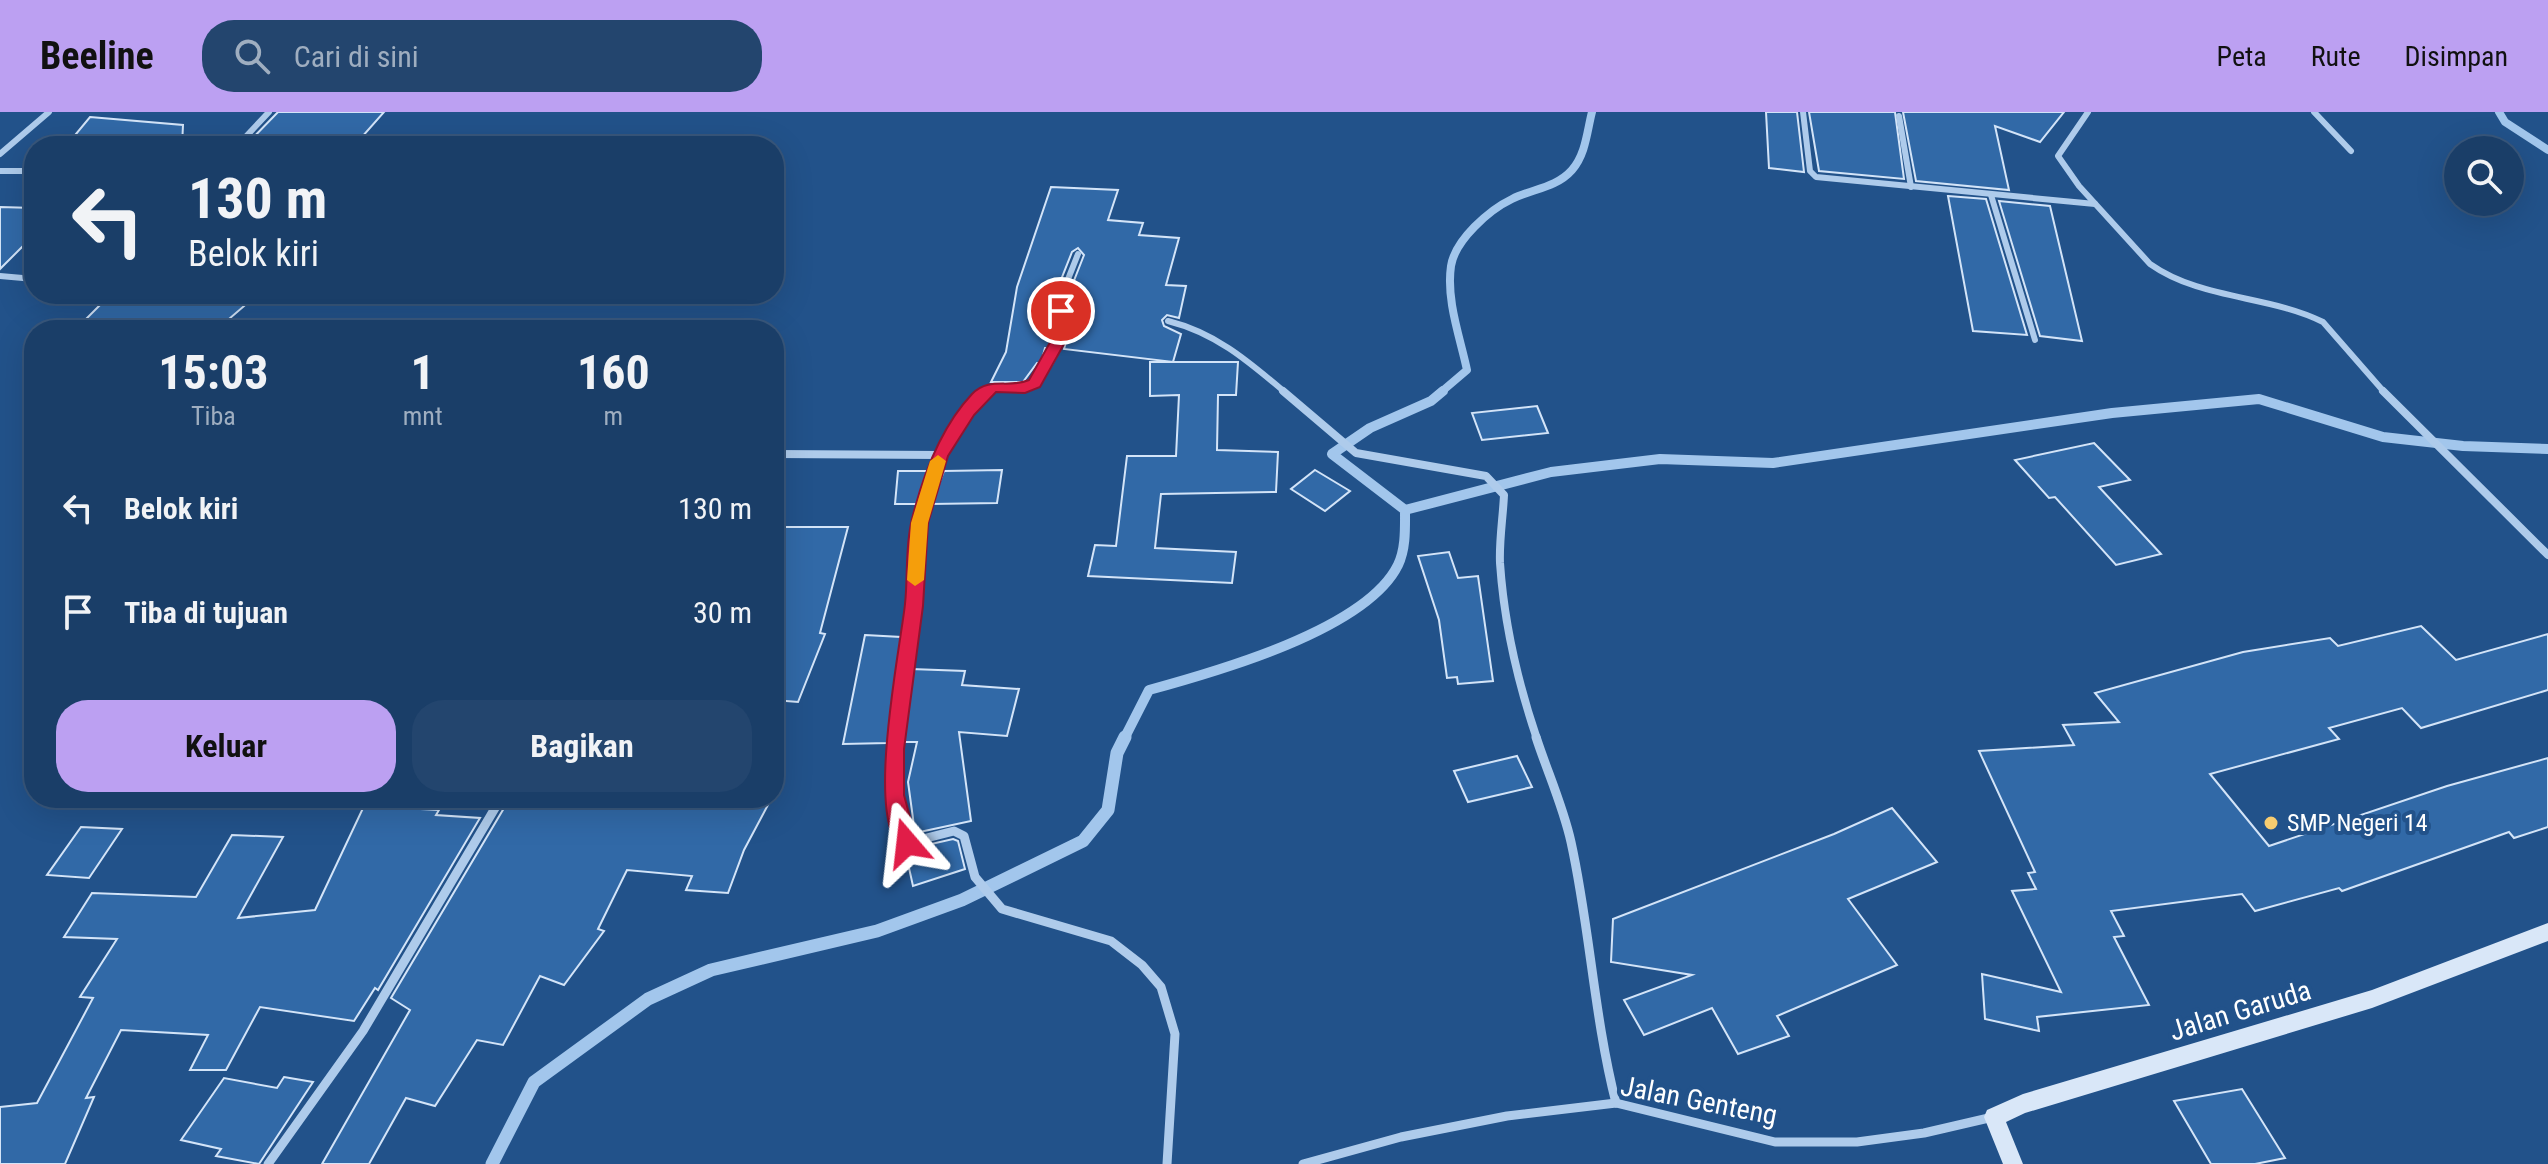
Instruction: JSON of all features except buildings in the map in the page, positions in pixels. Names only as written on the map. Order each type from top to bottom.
[{"type":"street","points":[[0,154],[49,112]]},
{"type":"street","points":[[246,136],[269,112]]},
{"type":"street","points":[[1803,112],[1810,171],[1816,177],[2096,204]]},
{"type":"street","points":[[2088,112],[2058,156],[2150,264],[2164,274],[2198,288],[2309,315],[2323,322],[2403,414],[2548,555]]},
{"type":"street","points":[[2314,112],[2351,151]]},
{"type":"street","points":[[1899,116],[1911,187]]},
{"type":"street","points":[[0,171],[24,171]]},
{"type":"street","points":[[1991,195],[2035,340]]},
{"type":"street","points":[[1078,254],[1057,307],[1067,317],[1065,328],[1039,379],[1025,388],[1001,386],[987,390],[968,411],[940,455],[919,523],[914,606],[895,749],[894,795],[907,843],[917,843],[954,831],[960,833],[967,843],[975,877],[1002,909],[1111,941],[1142,965],[1161,987],[1175,1034],[1167,1164]]},
{"type":"street","points":[[0,276],[24,278]]},
{"type":"street","points":[[1168,321],[1197,328],[1234,349],[1271,377],[1328,432],[1356,453],[1486,476],[1504,495],[1500,561],[1506,611],[1525,704],[1570,839],[1590,944],[1604,1056],[1616,1103]]},
{"type":"street","points":[[784,454],[940,455]]},
{"type":"street","points":[[268,1164],[373,1016],[422,938],[495,808]]},
{"type":"street","name":"Jalan Garuda","points":[[1994,1117],[2023,1104],[2372,999],[2548,932]]},
{"type":"street","name":"Jalan Genteng","points":[[1303,1164],[1401,1137],[1507,1116],[1616,1103],[1775,1142],[1857,1142],[1924,1133],[1994,1117]]},
{"type":"street","points":[[1994,1117],[2013,1164]]},
{"type":"waterway","points":[[1440,393],[1467,370],[1450,292],[1451,266],[1459,246],[1474,227],[1503,204],[1551,184],[1572,170],[1583,150],[1592,112]]},
{"type":"waterway","points":[[2499,112],[2505,122],[2548,150]]},
{"type":"waterway","points":[[1405,510],[1332,454],[1370,428],[1431,401],[1443,391]]},
{"type":"waterway","points":[[1405,510],[1551,472],[1660,459],[1773,463],[2112,413],[2259,399],[2383,437],[2463,446],[2548,449]]},
{"type":"waterway","points":[[1124,739],[1149,690],[1286,645],[1355,609],[1381,588],[1401,558],[1405,510]]},
{"type":"waterway","points":[[492,1164],[534,1082],[648,999],[711,970],[877,931],[962,900],[1083,841],[1108,810],[1117,753],[1124,739]]},
{"type":"slow traffic","points":[[915,580],[919,523],[938,461]]},
{"type":"place","name":"SMP Negeri 14","points":[[2271,823]]},
{"type":"route","points":[[907,843],[894,795],[895,749],[914,606],[919,523],[940,455],[968,411],[979,396],[993,387],[1025,388],[1035,384],[1057,349],[1065,328],[1067,317],[1061,311]]}]
